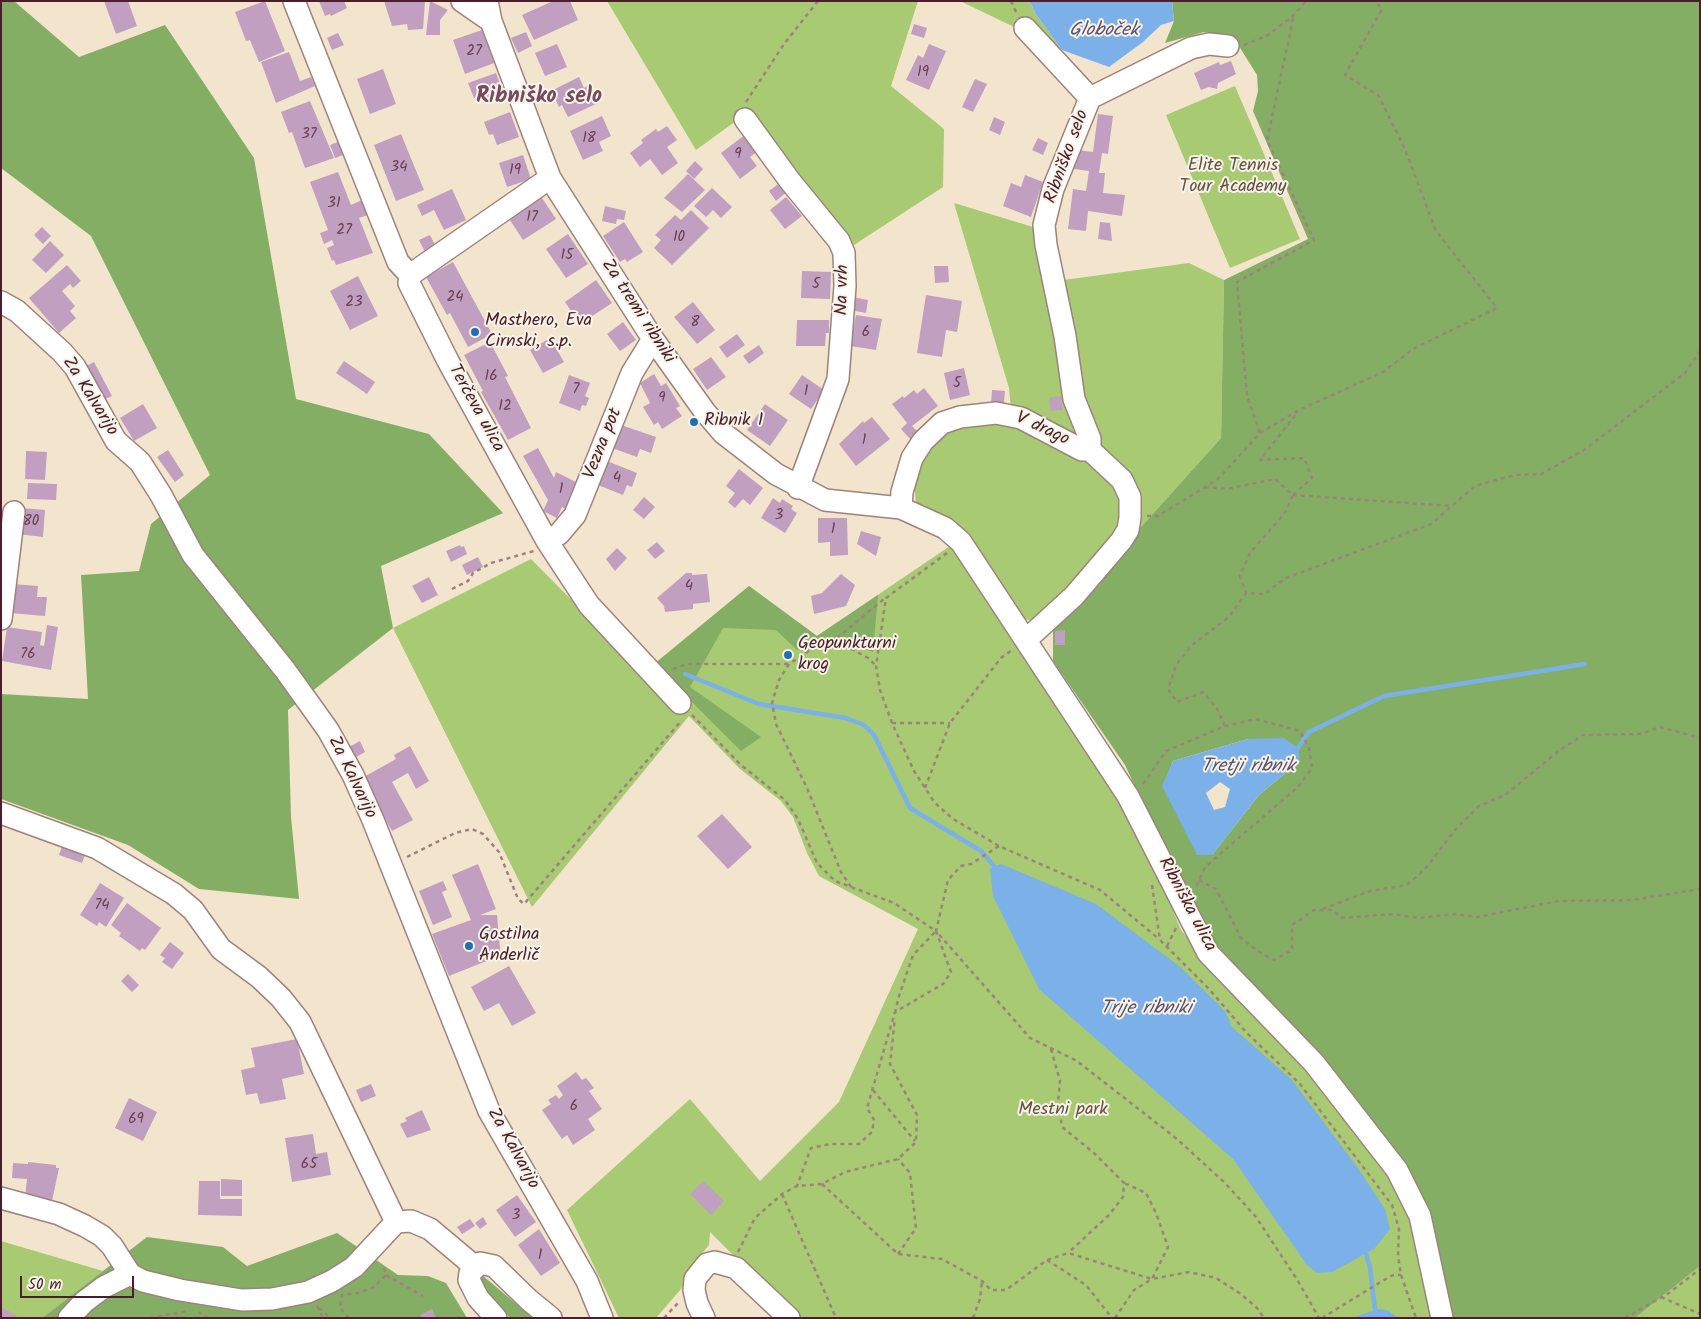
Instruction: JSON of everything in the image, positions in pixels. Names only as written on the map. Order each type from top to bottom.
[{"type":"street","name":"Terčeva ulica","points":[[294,1],[398,262],[410,274],[409,283],[448,361],[547,541],[589,605],[683,710]]},
{"type":"street","points":[[462,1],[489,11]]},
{"type":"street","name":"Za tremi ribniki","points":[[489,11],[550,178],[653,339],[681,380],[723,433],[769,469],[798,488],[824,500],[901,508]]},
{"type":"street","points":[[1025,28],[1090,98]]},
{"type":"street","name":"Ribniško selo","points":[[1090,450],[1090,439],[1074,399],[1065,336],[1046,244],[1044,225],[1053,189],[1090,98],[1191,48],[1209,44],[1228,46]]},
{"type":"street","name":"Na vrh","points":[[744,119],[790,182],[840,242],[844,253],[845,286],[838,379],[798,488]]},
{"type":"street","points":[[410,274],[550,178]]},
{"type":"street","name":"Za Kalvarijo","points":[[1,302],[17,311],[62,352],[75,367],[116,441],[140,462],[193,555],[285,670],[328,730],[353,775],[489,1111],[587,1281],[602,1318]]},
{"type":"street","name":"Vezna pot","points":[[547,541],[559,534],[575,515],[632,373],[653,339]]},
{"type":"street","name":"V drago","points":[[901,508],[902,492],[912,458],[923,441],[942,423],[960,416],[996,413],[1021,418],[1082,450],[1090,450]]},
{"type":"street","points":[[1027,639],[1074,596],[1121,541],[1128,530],[1130,497],[1122,480],[1090,450]]},
{"type":"street","name":"Ribniška ulica","points":[[901,508],[944,528],[961,542],[1027,639],[1128,796],[1208,952],[1314,1063],[1397,1170],[1420,1216],[1442,1318]]},
{"type":"street","points":[[1,619],[14,512]]},
{"type":"street","points":[[1,813],[97,848],[174,894],[193,910],[221,949],[259,977],[281,998],[300,1022],[396,1222]]},
{"type":"street","points":[[1,1198],[59,1214],[85,1226],[102,1236],[112,1246],[130,1274],[143,1281],[180,1290],[242,1300],[272,1299],[308,1292],[332,1281],[354,1266],[396,1222],[411,1221],[430,1229],[474,1266]]},
{"type":"street","points":[[704,1318],[697,1303],[695,1279],[707,1264],[716,1262],[736,1268],[789,1318]]},
{"type":"street","points":[[496,1318],[472,1288],[470,1273],[474,1266],[480,1263],[494,1266],[550,1318]]},
{"type":"street","points":[[69,1318],[84,1302],[104,1287],[130,1274]]},
{"type":"path","points":[[744,119],[741,112],[752,93],[784,44],[818,1]]},
{"type":"path","points":[[1228,46],[1246,45],[1268,35],[1294,15],[1306,1]]},
{"type":"path","points":[[1130,517],[1158,516],[1218,479],[1260,433],[1299,410],[1382,372],[1413,349],[1497,308],[1436,231],[1404,147],[1378,95],[1345,75],[1382,10],[1375,1]]},
{"type":"path","points":[[1260,433],[1247,396],[1237,282],[1314,240],[1267,140],[1294,15]]},
{"type":"path","points":[[1246,593],[1264,594],[1286,578],[1431,524],[1475,486],[1515,475],[1541,474],[1584,450],[1685,373],[1700,352]]},
{"type":"path","points":[[1246,593],[1240,576],[1250,553],[1284,514],[1293,495],[1312,478],[1304,458],[1260,460],[1299,410]]},
{"type":"path","points":[[1205,487],[1227,489],[1275,479],[1293,495],[1452,506]]},
{"type":"path","points":[[452,589],[468,581],[473,573],[491,563],[533,551],[547,541]]},
{"type":"path","points":[[851,887],[841,872],[807,788],[776,724],[772,703],[779,680],[789,664],[810,650],[830,644],[886,598],[961,542]]},
{"type":"path","points":[[1225,726],[1216,707],[1203,692],[1177,702],[1168,689],[1176,665],[1192,644],[1229,617],[1246,593]]},
{"type":"path","points":[[886,598],[876,666],[880,690],[901,746],[935,803],[953,819],[999,846],[1100,890],[1160,940],[1209,989],[1246,1032],[1300,1084],[1392,1205],[1399,1229],[1398,1256],[1401,1275],[1416,1318]]},
{"type":"path","points":[[925,788],[950,723],[1001,658],[1027,639]]},
{"type":"path","points":[[830,644],[850,648],[868,658],[876,666]]},
{"type":"path","points":[[653,675],[688,664],[789,664]]},
{"type":"path","points":[[391,866],[431,843],[454,833],[472,829],[483,834],[499,852],[518,899],[524,904],[683,710],[741,765],[785,800],[798,819],[816,863],[835,881],[894,903],[936,931],[1030,1038],[1077,1061],[1121,1095],[1225,1183],[1256,1217],[1320,1318],[1393,1275],[1401,1275]]},
{"type":"path","points":[[1128,796],[1141,786],[1166,751],[1225,726],[1256,719],[1300,731],[1309,748],[1312,768],[1298,787],[1205,867],[1199,880],[1216,889],[1241,938],[1256,950],[1274,960],[1292,950],[1292,924],[1314,910],[1332,910],[1342,918],[1392,914],[1419,918],[1455,914],[1477,918],[1559,900],[1634,900],[1700,890]]},
{"type":"path","points":[[892,723],[950,723]]},
{"type":"path","points":[[1321,910],[1370,891],[1406,885],[1425,869],[1456,829],[1479,806],[1506,795],[1560,750],[1582,735],[1641,734],[1660,727],[1700,738]]},
{"type":"path","points":[[797,1186],[811,1148],[830,1144],[859,1144],[872,1132],[874,1120],[867,1108],[913,955],[936,931],[948,880],[961,866],[971,864],[999,846]]},
{"type":"path","points":[[1151,883],[1160,940]]},
{"type":"path","points":[[895,1012],[943,984],[951,972],[936,931]]},
{"type":"path","points":[[736,1268],[736,1254],[755,1218],[782,1194],[797,1186],[822,1184],[845,1172],[898,1159],[916,1142],[917,1115],[890,1064],[895,1012]]},
{"type":"path","points":[[1051,1048],[1060,1081],[1058,1102],[1062,1127],[1094,1153],[1124,1183],[1146,1193],[1156,1213],[1168,1247],[1152,1279]]},
{"type":"path","points":[[873,1090],[916,1142]]},
{"type":"path","points":[[898,1159],[910,1173],[916,1228],[898,1254]]},
{"type":"path","points":[[822,1184],[898,1254],[942,1260],[982,1281],[991,1290],[1006,1290],[1047,1260],[1068,1253],[1108,1215],[1123,1197],[1124,1183]]},
{"type":"path","points":[[782,1194],[836,1318]]},
{"type":"path","points":[[1068,1253],[1152,1279]]},
{"type":"path","points":[[1047,1260],[1086,1285],[1113,1318],[1134,1290],[1152,1279],[1189,1272],[1216,1278],[1241,1294],[1257,1308],[1264,1318]]},
{"type":"path","points":[[354,1266],[382,1266],[386,1275],[423,1296]]},
{"type":"path","points":[[1625,1318],[1662,1297],[1700,1269]]},
{"type":"path","points":[[349,1318],[340,1308],[342,1295],[358,1293],[374,1287],[386,1275]]},
{"type":"path","points":[[973,1318],[980,1299],[982,1281]]},
{"type":"path","points":[[1662,1297],[1700,1314]]},
{"type":"path","points":[[315,1303],[330,1318]]},
{"type":"path","points":[[195,1310],[208,1318]]},
{"type":"green space","points":[[1,1],[14,1],[79,57],[165,25],[254,158],[296,399],[429,434],[503,513],[381,566],[393,628],[288,710],[291,817],[299,899],[199,889],[128,845],[1,799],[1,694],[88,699],[81,575],[139,571],[151,524],[210,475],[91,236],[1,168]]},
{"type":"green space","points":[[607,1],[918,1],[891,86],[944,129],[943,187],[854,245],[747,113],[696,150]]},
{"type":"green space","points":[[960,1],[1030,1],[1035,13],[1062,50]]},
{"type":"green space","points":[[1172,1],[1700,1],[1700,1266],[1635,1318],[1448,1318],[1428,1216],[1210,949],[1125,765],[1053,661],[1053,625],[1221,438],[1224,280],[1308,239],[1253,111],[1258,91],[1257,75],[1232,35],[1204,32],[1165,43],[1174,21]],"holes":[[[1248,739],[1300,761],[1259,795],[1212,855],[1163,786],[1173,761]]]},
{"type":"green space","name":"Elite Tennis Tour Academy","points":[[1235,86],[1300,239],[1230,268],[1166,115]]},
{"type":"green space","points":[[954,203],[1033,227],[1049,282],[1189,263],[1224,280],[1221,438],[1053,625],[1024,619],[916,504],[914,478],[925,449],[937,433],[963,422],[1012,419],[1009,388]]},
{"type":"green space","name":"Mestni park","points":[[950,546],[1104,776],[1143,838],[1181,930],[1221,979],[1289,1042],[1396,1185],[1409,1214],[1432,1318],[796,1318],[710,1232],[709,1245],[689,1269],[681,1289],[656,1318],[619,1318],[567,1210],[690,1099],[760,1181],[839,1102],[918,929],[819,876],[807,853],[793,817],[781,801],[740,769],[689,716],[532,907],[393,628],[531,559],[644,673],[749,586],[817,636]]},
{"type":"green space","points":[[749,586],[817,636],[878,595],[873,652],[833,638],[797,650],[776,630],[723,628],[690,687],[761,737],[741,751],[654,664]]},
{"type":"green space","points":[[337,1233],[398,1275],[428,1276],[446,1283],[467,1318],[42,1318],[147,1237],[223,1247],[247,1266]]},
{"type":"green space","points":[[1,1241],[103,1271],[42,1318],[1,1318]]},
{"type":"green space","points":[[1700,1266],[1700,1318],[1635,1318]]},
{"type":"green space","points":[[482,1275],[533,1318],[510,1318],[482,1288]]},
{"type":"water","name":"Globoček","points":[[1030,1],[1172,1],[1174,21],[1161,25],[1143,42],[1109,67],[1062,50],[1035,13]]},
{"type":"water","name":"Tretji ribnik","points":[[1284,738],[1298,748],[1300,761],[1259,795],[1212,855],[1197,855],[1162,786],[1173,761],[1248,739]],"holes":[[[1220,782],[1230,789],[1225,807],[1214,810],[1206,793]]]},
{"type":"water","name":"Trije ribniki","points":[[1001,864],[1096,904],[1179,966],[1225,1011],[1232,1027],[1292,1080],[1358,1168],[1385,1209],[1390,1229],[1374,1249],[1332,1272],[1317,1273],[1307,1265],[1233,1159],[1039,989],[993,896],[990,868]]},
{"type":"water","points":[[1378,1309],[1387,1310],[1398,1318],[1352,1318]]},
{"type":"building","points":[[104,1],[128,1],[137,26],[116,34]]},
{"type":"building","points":[[265,1],[285,51],[259,62],[250,40],[246,41],[235,12]]},
{"type":"building","points":[[319,1],[344,1],[347,8],[331,16],[330,14],[325,16]]},
{"type":"building","points":[[384,1],[425,1],[423,29],[408,30],[407,24],[392,26]]},
{"type":"building","points":[[430,1],[448,10],[440,20],[440,35],[426,35]]},
{"type":"building","points":[[553,1],[570,1],[578,20],[534,40],[522,15]]},
{"type":"building","points":[[914,24],[927,28],[924,38],[911,34]]},
{"type":"building","points":[[482,30],[494,63],[465,74],[453,40]]},
{"type":"building","points":[[526,32],[532,46],[518,53],[511,38]]},
{"type":"building","points":[[338,33],[344,45],[332,50],[327,38]]},
{"type":"building","points":[[557,44],[567,67],[545,76],[535,53]]},
{"type":"building","points":[[929,44],[946,51],[929,90],[906,80],[918,55],[923,58]]},
{"type":"building","points":[[289,52],[300,81],[311,77],[315,86],[276,103],[261,62]]},
{"type":"building","points":[[1231,61],[1236,74],[1218,83],[1217,89],[1209,87],[1201,90],[1194,73],[1219,62],[1220,65]]},
{"type":"building","points":[[383,69],[396,104],[370,114],[357,79]]},
{"type":"building","points":[[496,73],[504,95],[484,103],[481,95],[474,98],[468,83]]},
{"type":"building","points":[[579,77],[584,88],[589,85],[598,103],[568,117],[562,105],[559,107],[551,91]]},
{"type":"building","points":[[975,79],[987,84],[973,112],[962,107]]},
{"type":"building","points":[[310,101],[334,158],[305,168],[292,132],[289,133],[281,112]]},
{"type":"building","points":[[510,112],[519,137],[497,145],[493,134],[489,135],[484,122]]},
{"type":"building","points":[[1098,114],[1113,116],[1108,154],[1102,153],[1099,173],[1105,173],[1103,193],[1125,195],[1122,216],[1088,211],[1086,231],[1068,229],[1073,189],[1086,191],[1089,171],[1074,169],[1077,150],[1093,152]]},
{"type":"building","points":[[602,116],[611,136],[599,142],[603,151],[583,160],[570,131]]},
{"type":"building","points":[[994,117],[1005,122],[1000,135],[989,130]]},
{"type":"building","points":[[667,126],[677,140],[667,147],[678,163],[662,175],[650,159],[640,167],[630,153],[643,143],[641,140],[656,129],[658,132]]},
{"type":"building","points":[[401,134],[424,190],[396,201],[374,145]]},
{"type":"building","points":[[746,134],[758,151],[750,157],[757,166],[740,179],[721,153]]},
{"type":"building","points":[[1038,138],[1048,143],[1043,155],[1032,150]]},
{"type":"building","points":[[343,140],[348,153],[335,158],[330,145]]},
{"type":"building","points":[[523,155],[531,179],[507,187],[499,163]]},
{"type":"building","points":[[695,161],[703,169],[694,179],[686,171]]},
{"type":"building","points":[[338,172],[351,205],[362,200],[368,215],[359,218],[373,253],[336,265],[334,260],[332,261],[327,248],[334,245],[332,240],[324,244],[320,233],[328,230],[310,182]]},
{"type":"building","points":[[688,174],[705,190],[682,212],[664,198]]},
{"type":"building","points":[[1025,175],[1043,182],[1031,217],[1003,206],[1011,183],[1021,187]]},
{"type":"building","points":[[782,181],[789,190],[776,201],[769,191]]},
{"type":"building","points":[[712,188],[732,207],[721,218],[713,210],[706,217],[694,206]]},
{"type":"building","points":[[452,189],[466,220],[444,230],[434,210],[422,216],[417,205]]},
{"type":"building","points":[[540,195],[556,219],[523,240],[508,217]]},
{"type":"building","points":[[786,197],[802,216],[785,229],[770,210]]},
{"type":"building","points":[[605,206],[626,211],[624,220],[617,219],[616,224],[602,221]]},
{"type":"building","points":[[691,210],[709,228],[672,265],[654,248],[661,240],[655,235],[675,215],[681,220]]},
{"type":"building","points":[[624,222],[643,252],[627,262],[625,259],[620,262],[603,236]]},
{"type":"building","points":[[1100,222],[1110,223],[1112,241],[1098,239]]},
{"type":"building","points":[[42,227],[51,236],[43,244],[34,235]]},
{"type":"building","points":[[568,234],[588,264],[566,278],[546,249]]},
{"type":"building","points":[[430,235],[437,249],[426,254],[419,240]]},
{"type":"building","points":[[50,241],[64,255],[46,273],[32,260]]},
{"type":"building","points":[[453,262],[492,334],[468,347],[450,313],[447,315],[426,277]]},
{"type":"building","points":[[67,265],[81,281],[73,288],[70,284],[62,291],[75,306],[70,311],[76,318],[59,333],[29,298]]},
{"type":"building","points":[[934,266],[948,266],[949,282],[935,283]]},
{"type":"building","points":[[802,271],[831,272],[830,299],[801,298]]},
{"type":"building","points":[[358,276],[378,316],[350,330],[330,291]]},
{"type":"building","points":[[596,280],[612,303],[580,324],[565,302]]},
{"type":"building","points":[[926,295],[962,301],[957,332],[946,330],[942,357],[917,353]]},
{"type":"building","points":[[852,297],[868,300],[866,313],[850,310]]},
{"type":"building","points":[[693,302],[715,330],[697,344],[674,317]]},
{"type":"building","points":[[856,315],[882,319],[876,350],[850,346]]},
{"type":"building","points":[[797,320],[829,320],[829,333],[826,333],[825,346],[796,346]]},
{"type":"building","points":[[623,322],[636,340],[620,351],[607,334]]},
{"type":"building","points":[[737,334],[745,345],[727,358],[719,347]]},
{"type":"building","points":[[550,338],[564,362],[543,373],[530,350]]},
{"type":"building","points":[[490,342],[508,376],[505,377],[531,428],[508,440],[481,392],[483,391],[464,355]]},
{"type":"building","points":[[759,345],[764,353],[749,364],[743,356]]},
{"type":"building","points":[[711,357],[726,377],[707,390],[693,369]]},
{"type":"building","points":[[344,361],[375,382],[367,394],[336,373]]},
{"type":"building","points":[[94,362],[112,396],[101,401],[81,369]]},
{"type":"building","points":[[964,368],[970,395],[950,400],[944,373]]},
{"type":"building","points":[[654,374],[661,386],[666,383],[680,406],[676,408],[682,416],[662,429],[658,422],[654,425],[643,407],[650,403],[640,383]]},
{"type":"building","points":[[569,375],[590,383],[585,396],[589,398],[586,406],[582,405],[580,411],[559,403]]},
{"type":"building","points":[[802,375],[824,390],[811,409],[789,394]]},
{"type":"building","points":[[924,388],[938,406],[912,426],[920,434],[912,441],[901,429],[907,423],[892,404],[914,390],[917,394]]},
{"type":"building","points":[[992,390],[1005,391],[1004,404],[991,404]]},
{"type":"building","points":[[1061,396],[1063,410],[1051,411],[1049,398]]},
{"type":"building","points":[[143,404],[157,428],[134,441],[120,418]]},
{"type":"building","points":[[765,404],[788,420],[770,446],[747,430]]},
{"type":"building","points":[[872,417],[890,439],[856,466],[839,444],[863,421],[864,423]]},
{"type":"building","points":[[621,425],[656,437],[651,453],[640,449],[637,457],[612,448]]},
{"type":"building","points":[[538,448],[554,478],[556,472],[578,483],[565,509],[562,507],[557,518],[543,511],[548,500],[523,456]]},
{"type":"building","points":[[168,450],[184,475],[175,482],[157,457]]},
{"type":"building","points":[[26,451],[47,452],[45,480],[25,479]]},
{"type":"building","points":[[607,461],[637,473],[632,487],[627,485],[623,495],[598,485]]},
{"type":"building","points":[[739,469],[763,488],[750,505],[743,499],[735,508],[728,502],[735,493],[726,486]]},
{"type":"building","points":[[28,483],[57,484],[56,500],[27,499]]},
{"type":"building","points":[[644,497],[655,507],[644,519],[633,510]]},
{"type":"building","points":[[773,498],[780,503],[782,499],[793,506],[791,509],[797,513],[785,533],[761,518]]},
{"type":"building","points":[[20,508],[45,510],[43,537],[18,534]]},
{"type":"building","points":[[818,518],[847,518],[848,555],[830,556],[830,542],[818,543]]},
{"type":"building","points":[[861,531],[881,537],[876,556],[857,544]]},
{"type":"building","points":[[657,542],[665,551],[655,559],[647,550]]},
{"type":"building","points":[[460,545],[461,547],[464,546],[467,554],[451,562],[446,551]]},
{"type":"building","points":[[617,548],[627,558],[615,571],[606,559]]},
{"type":"building","points":[[478,557],[483,567],[467,575],[462,565]]},
{"type":"building","points":[[686,573],[692,573],[692,575],[707,574],[710,602],[693,604],[693,609],[665,612],[664,606],[657,598]]},
{"type":"building","points":[[841,574],[855,585],[846,606],[814,614],[811,596],[822,593]]},
{"type":"building","points":[[429,577],[438,595],[422,603],[412,586]]},
{"type":"building","points":[[13,584],[38,586],[37,597],[47,597],[45,616],[10,613]]},
{"type":"building","points":[[47,625],[58,627],[51,670],[2,661],[7,627],[42,632],[40,645],[44,646]]},
{"type":"building","points":[[1065,630],[1065,645],[1055,645],[1055,631]]},
{"type":"building","points":[[360,741],[365,752],[351,760],[345,749]]},
{"type":"building","points":[[410,746],[429,781],[416,789],[408,773],[392,782],[413,820],[392,831],[362,778],[396,759],[394,755]]},
{"type":"building","points":[[722,814],[752,847],[728,869],[697,836]]},
{"type":"building","points":[[63,844],[86,852],[82,863],[59,855]]},
{"type":"building","name":"Gostilna Anderlič","points":[[478,864],[496,909],[480,915],[497,915],[501,959],[484,962],[449,976],[432,934],[471,920],[452,875]]},
{"type":"building","points":[[443,881],[447,890],[442,892],[452,917],[433,925],[419,891]]},
{"type":"building","points":[[100,883],[124,898],[106,927],[99,922],[97,926],[80,915]]},
{"type":"building","points":[[127,903],[161,928],[145,950],[142,948],[140,951],[119,936],[121,933],[111,925]]},
{"type":"building","points":[[170,942],[184,953],[172,969],[162,962],[165,958],[160,955]]},
{"type":"building","points":[[509,966],[536,1013],[512,1026],[499,1003],[484,1011],[471,987]]},
{"type":"building","points":[[128,974],[139,985],[132,992],[121,981]]},
{"type":"building","points":[[297,1039],[304,1074],[282,1079],[286,1099],[260,1104],[257,1093],[246,1095],[241,1070],[255,1067],[251,1048]]},
{"type":"building","points":[[576,1072],[582,1080],[586,1078],[594,1088],[589,1091],[602,1109],[588,1119],[595,1130],[573,1145],[567,1135],[562,1139],[542,1110],[551,1104],[548,1100],[556,1095],[559,1099],[563,1095],[557,1086]]},
{"type":"building","points":[[371,1084],[376,1096],[361,1102],[356,1090]]},
{"type":"building","points":[[129,1098],[157,1112],[143,1141],[115,1128]]},
{"type":"building","points":[[422,1110],[431,1130],[407,1138],[400,1124],[407,1121],[405,1118]]},
{"type":"building","points":[[313,1134],[316,1154],[327,1152],[331,1175],[292,1182],[285,1138]]},
{"type":"building","points":[[28,1162],[56,1165],[56,1168],[59,1168],[52,1201],[25,1198],[27,1179],[12,1178],[13,1163],[28,1164]]},
{"type":"building","points":[[221,1179],[242,1180],[242,1196],[221,1196]]},
{"type":"building","points":[[199,1181],[220,1181],[220,1199],[242,1199],[242,1216],[198,1215]]},
{"type":"building","points":[[703,1181],[724,1201],[711,1215],[690,1194]]},
{"type":"building","points":[[517,1195],[536,1222],[515,1237],[496,1210]]},
{"type":"building","points":[[483,1217],[487,1224],[480,1229],[475,1223]]},
{"type":"building","points":[[470,1219],[475,1226],[462,1234],[457,1227]]},
{"type":"building","points":[[539,1229],[560,1263],[541,1276],[518,1245]]},
{"type":"building","points":[[1,1307],[17,1316],[16,1318],[1,1318]]},
{"type":"building","points":[[432,1309],[436,1318],[422,1318],[420,1315]]},
{"type":"waterway","points":[[1298,748],[1309,732],[1384,696],[1585,664]]},
{"type":"waterway","points":[[685,674],[759,704],[846,718],[864,725],[874,735],[910,808],[981,851],[994,866]]},
{"type":"waterway","points":[[1366,1254],[1370,1267],[1375,1310]]},
{"type":"place","name":"Masthero, Eva Cirnski, s.p.","points":[[475,332]]},
{"type":"place","name":"Ribnik 1","points":[[694,422]]},
{"type":"place","name":"Geopunkturni krog","points":[[788,655]]},
{"type":"place","name":"Gostilna Anderlič","points":[[469,946]]},
{"type":"district","name":"Ribniško selo","points":[[539,98]]}]
